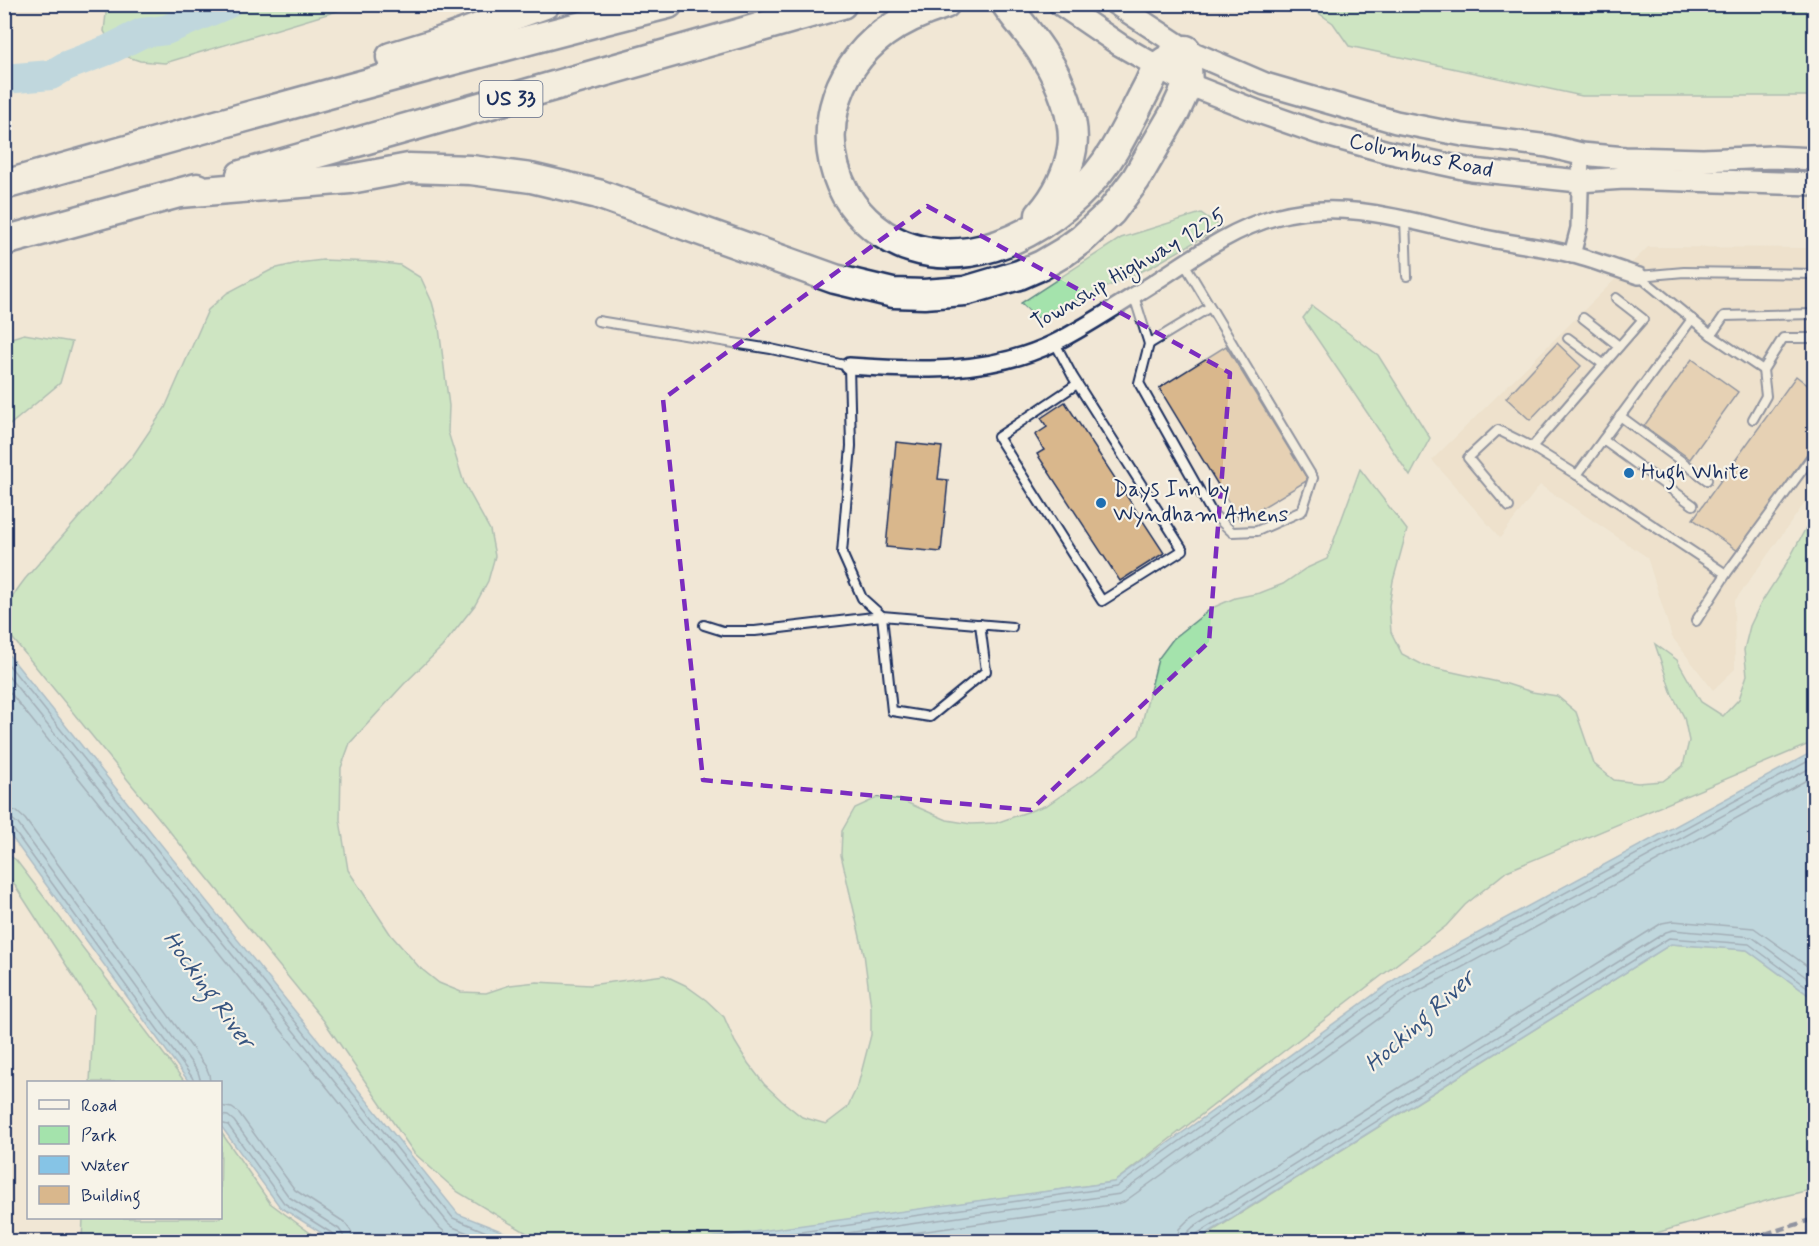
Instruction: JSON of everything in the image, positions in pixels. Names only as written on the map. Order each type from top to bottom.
[{"type":"highway","points":[[234,119],[285,92],[344,71],[437,43],[545,4]]},
{"type":"highway","name":"US 33","points":[[4,185],[234,119],[668,4]]},
{"type":"highway","name":"US 33","points":[[4,241],[842,4]]},
{"type":"highway","points":[[1006,4],[1045,56],[1060,85],[1072,122],[1073,149],[1062,182],[1052,201],[1017,237]]},
{"type":"highway","points":[[180,193],[350,179],[410,168],[493,172],[531,178],[598,194],[835,279],[893,293],[945,293],[975,288],[1019,275],[1064,252],[1097,226],[1123,197],[1175,112],[1188,84],[1186,50],[1159,66],[1113,151],[1088,184],[1059,212],[1017,237],[988,249],[963,254],[926,252],[910,248],[886,235],[861,216],[851,204],[838,180],[830,147],[830,129],[833,110],[848,75],[868,47],[884,33],[936,7]]},
{"type":"main road","name":"Columbus Road","points":[[1060,4],[1120,45],[1188,84],[1259,112],[1388,152],[1472,170],[1579,181],[1624,178],[1815,184]]},
{"type":"main road","name":"Columbus Road","points":[[1116,4],[1186,50],[1265,84],[1396,122],[1463,135],[1548,146],[1581,154],[1624,158],[1815,159]]},
{"type":"street","points":[[1572,255],[1579,228],[1581,154]]},
{"type":"street","name":"Township Highway 1225","points":[[849,366],[907,370],[946,369],[989,364],[1035,351],[1054,343],[1134,296],[1228,235],[1275,217],[1325,208],[1405,218],[1484,238],[1572,255],[1639,276]]},
{"type":"lane","points":[[1405,218],[1407,276]]},
{"type":"lane","points":[[1134,296],[1149,344],[1139,383],[1212,513],[1232,532],[1257,531],[1302,511],[1313,478],[1184,263]]},
{"type":"lane","points":[[1639,276],[1684,272],[1815,274]]},
{"type":"lane","points":[[1639,276],[1711,335],[1763,370]]},
{"type":"lane","points":[[1532,447],[1642,319],[1616,298]]},
{"type":"lane","points":[[1149,344],[1210,307]]},
{"type":"lane","points":[[1711,335],[1724,316],[1815,314]]},
{"type":"lane","points":[[1583,318],[1619,346]]},
{"type":"lane","points":[[1577,475],[1692,319]]},
{"type":"lane","points":[[598,321],[771,349],[849,366],[851,447],[842,553],[862,598],[882,616],[892,711],[930,717],[986,670],[980,624]]},
{"type":"lane","points":[[1568,338],[1603,364]]},
{"type":"lane","points":[[1753,419],[1766,396],[1763,370],[1783,338],[1815,338]]},
{"type":"lane","points":[[1054,343],[1077,384],[1183,550],[1102,601],[998,437],[1077,384]]},
{"type":"lane","points":[[1620,416],[1707,480]]},
{"type":"lane","points":[[1509,507],[1468,458],[1498,430],[1532,447],[1577,475],[1726,574]]},
{"type":"lane","points":[[1603,440],[1693,505]]},
{"type":"lane","points":[[1696,621],[1726,574],[1815,454]]},
{"type":"lane","points":[[704,625],[723,631],[755,631],[882,616],[1012,627]]},
{"type":"highlighted area","points":[[927,206],[1230,373],[1209,642],[1031,810],[703,780],[663,399]]},
{"type":"shaded area","name":"Hugh White","points":[[1648,247],[1814,248],[1814,490],[1734,602],[1735,669],[1713,690],[1672,637],[1647,557],[1540,485],[1500,538],[1432,460]]},
{"type":"green space","points":[[107,4],[357,5],[165,63],[140,61],[116,53],[104,31]]},
{"type":"green space","points":[[1289,5],[1814,5],[1814,96],[1582,96],[1349,46],[1333,23],[1311,8]]},
{"type":"green space","points":[[1201,213],[1221,227],[1151,267],[1037,318],[1021,303],[1121,238]]},
{"type":"green space","points":[[323,260],[400,265],[421,278],[432,302],[439,328],[449,406],[448,432],[464,483],[490,530],[495,556],[488,581],[475,605],[442,647],[404,684],[350,743],[341,768],[340,820],[348,870],[391,935],[419,967],[439,983],[461,992],[486,993],[510,985],[537,982],[590,985],[664,975],[685,985],[724,1017],[735,1042],[764,1084],[802,1117],[826,1124],[847,1108],[858,1085],[871,1035],[871,1007],[864,954],[841,855],[842,831],[855,808],[877,798],[901,800],[947,820],[971,824],[996,823],[1047,805],[1094,773],[1139,735],[1158,659],[1173,639],[1212,608],[1235,598],[1260,593],[1283,584],[1305,569],[1327,559],[1360,469],[1407,530],[1393,581],[1389,606],[1391,632],[1402,654],[1425,666],[1557,696],[1576,712],[1594,764],[1614,780],[1638,783],[1663,781],[1683,766],[1689,741],[1684,717],[1672,694],[1655,644],[1677,660],[1701,702],[1723,716],[1739,699],[1747,675],[1744,650],[1750,626],[1814,513],[1814,742],[1507,871],[1465,905],[1446,926],[1114,1182],[688,1242],[540,1241],[458,1192],[414,1153],[324,1021],[5,629],[7,608],[16,591],[132,457],[165,408],[208,310],[227,293],[273,269]]},
{"type":"green space","points":[[1312,306],[1378,355],[1430,438],[1410,476],[1303,318]]},
{"type":"green space","points":[[24,334],[72,342],[60,383],[5,429],[5,340]]},
{"type":"green space","points":[[4,852],[16,860],[184,1081],[90,1081],[94,1008],[5,870]]},
{"type":"green space","points":[[1671,944],[1747,950],[1814,999],[1814,1189],[1629,1241],[1195,1242]]},
{"type":"green space","points":[[222,1133],[270,1203],[321,1241],[82,1241],[83,1219],[222,1219]]},
{"type":"water","name":"Hocking River","points":[[4,649],[458,1214],[526,1241],[334,1241],[280,1207],[222,1127],[222,1081],[188,1081],[5,828]]},
{"type":"water","name":"Hocking River","points":[[1814,751],[1814,999],[1747,950],[1671,944],[1195,1241],[688,1241],[1114,1182],[1401,975]]},
{"type":"building","points":[[1557,343],[1581,366],[1530,420],[1506,398]]},
{"type":"building","points":[[1226,346],[1308,480],[1240,521],[1159,388]]},
{"type":"building","points":[[1692,359],[1738,392],[1690,459],[1644,426]]},
{"type":"building","points":[[1796,376],[1814,390],[1814,444],[1738,551],[1693,519]]},
{"type":"building","name":"Days Inn by Wyndham Athens","points":[[1065,402],[1164,553],[1120,581],[1037,454],[1044,450],[1035,435],[1047,427],[1041,418]]},
{"type":"building","points":[[896,442],[942,447],[938,479],[948,480],[941,552],[886,547]]},
{"type":"waterway","points":[[4,79],[51,75],[66,66],[108,50],[142,33],[166,30],[227,4]]},
{"type":"railway","points":[[1739,1242],[1814,1219]]},
{"type":"place","name":"Hugh White","points":[[1629,473]]},
{"type":"place","name":"Days Inn by Wyndham Athens","points":[[1101,503]]}]
